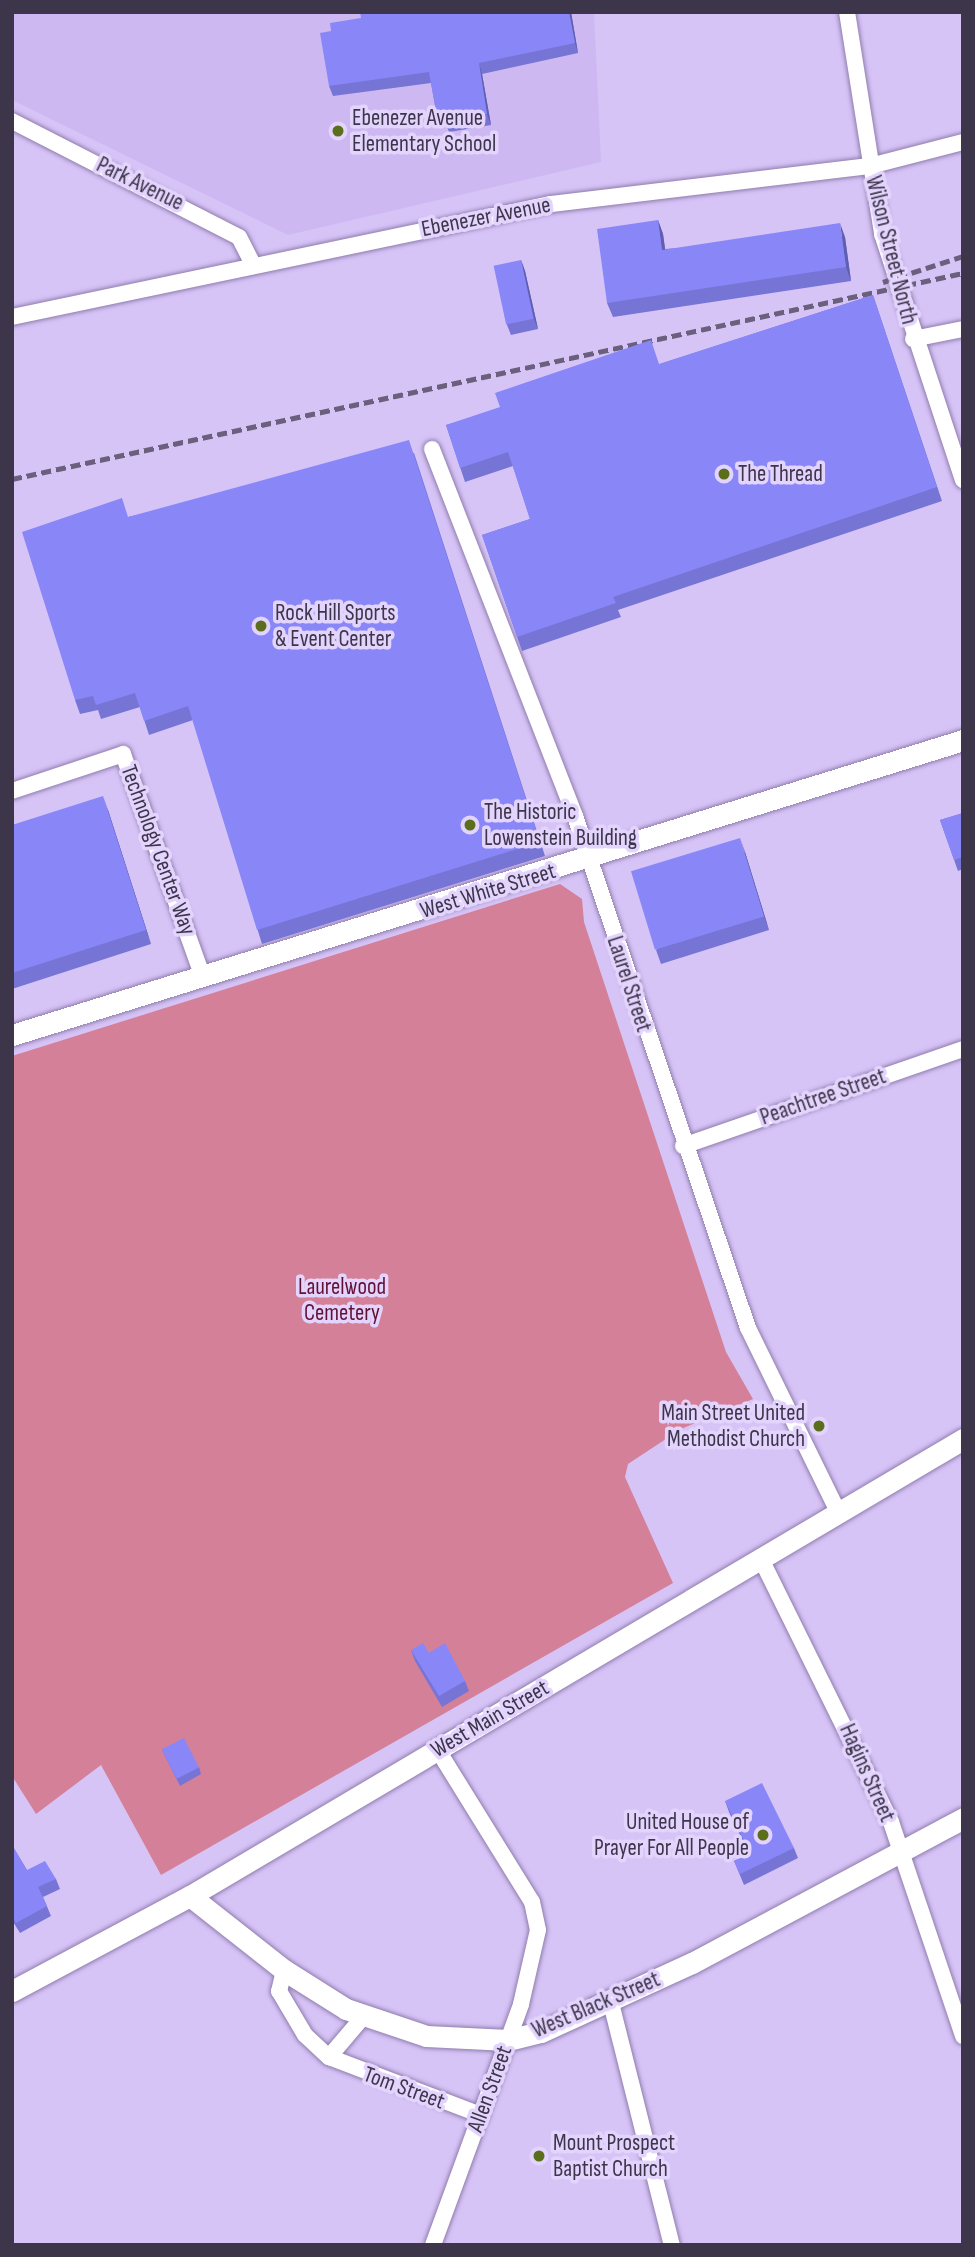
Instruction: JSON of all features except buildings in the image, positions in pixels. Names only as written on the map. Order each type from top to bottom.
[{"type":"street","name":"Wilson Street North","points":[[847,12],[882,234],[913,339],[963,480]]},
{"type":"street","name":"Park Avenue","points":[[12,121],[239,237],[253,264]]},
{"type":"street","name":"Ebenezer Avenue","points":[[12,317],[253,264],[551,204],[870,166],[963,142]]},
{"type":"street","points":[[913,339],[963,328]]},
{"type":"street","name":"Laurel Street","points":[[432,449],[589,860],[682,1146],[748,1328],[838,1512]]},
{"type":"street","name":"West White Street","points":[[12,1035],[589,860],[963,740]]},
{"type":"street","name":"Technology Center Way","points":[[12,791],[124,754],[203,978]]},
{"type":"street","name":"Peachtree Street","points":[[682,1146],[963,1049]]},
{"type":"street","name":"West Main Street","points":[[12,1991],[190,1896],[963,1439]]},
{"type":"street","name":"Hagins Street","points":[[761,1559],[886,1810],[897,1852],[963,2036]]},
{"type":"street","name":"Allen Street","points":[[433,2245],[508,2040],[538,1930],[532,1902],[437,1749]]},
{"type":"street","name":"West Black Street","points":[[190,1896],[284,1970],[363,2017],[426,2036],[508,2040],[611,2003],[963,1818]]},
{"type":"street","name":"Tom Street","points":[[284,1970],[279,1991],[288,2010],[329,2057],[481,2115]]},
{"type":"street","points":[[611,2003],[672,2245]]},
{"type":"street","name":"Tom Street","points":[[329,2057],[363,2017]]},
{"type":"shaded area","name":"Ebenezer Avenue Elementary School","points":[[12,12],[594,12],[601,162],[288,235],[12,100]]},
{"type":"green space","name":"Laurelwood Cemetery","points":[[560,884],[582,899],[584,922],[726,1352],[753,1399],[681,1429],[628,1464],[625,1477],[673,1583],[161,1875],[101,1765],[36,1814],[12,1776],[12,1056]]},
{"type":"railway","points":[[883,282],[963,256]]},
{"type":"railway","points":[[12,479],[963,273]]},
{"type":"place","name":"Ebenezer Avenue Elementary School","points":[[338,131]]},
{"type":"place","name":"The Thread","points":[[724,474]]},
{"type":"place","name":"Rock Hill Sports & Event Center","points":[[261,626]]},
{"type":"place","name":"The Historic Lowenstein Building","points":[[470,825]]},
{"type":"place","name":"Main Street United Methodist Church","points":[[819,1426]]},
{"type":"place","name":"United House of Prayer For All People","points":[[763,1835]]},
{"type":"place","name":"Mount Prospect Baptist Church","points":[[539,2156]]}]
